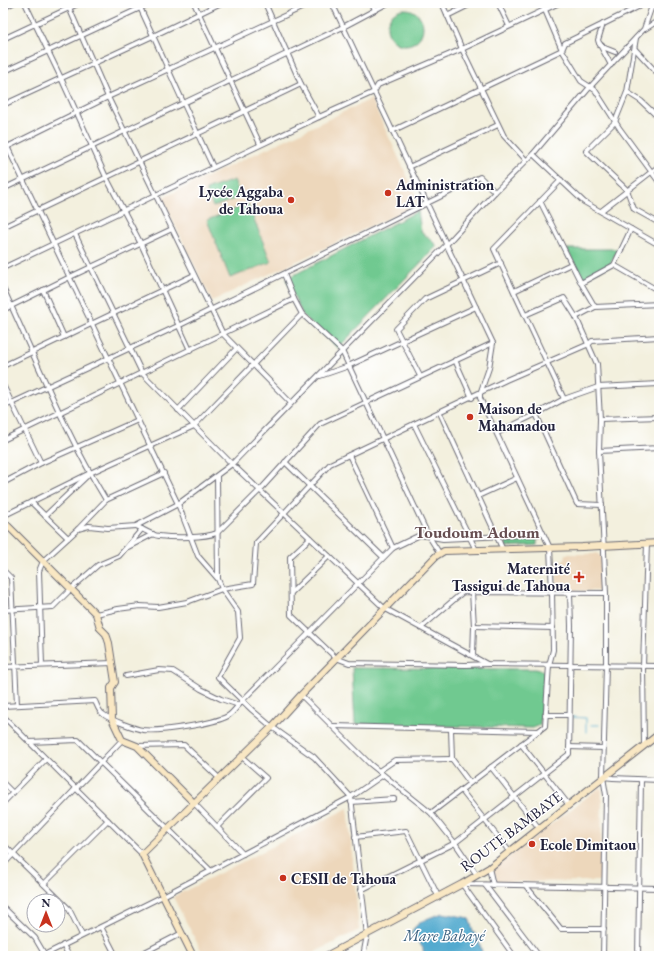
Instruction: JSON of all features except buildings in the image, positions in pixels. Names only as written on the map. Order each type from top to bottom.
[{"type":"street","points":[[3,8],[13,3]]},
{"type":"street","points":[[25,3],[93,146],[106,177],[141,244],[180,325],[190,350]]},
{"type":"street","points":[[67,3],[108,97],[210,310],[223,334],[291,403]]},
{"type":"street","points":[[3,39],[80,3]]},
{"type":"street","points":[[138,3],[213,167]]},
{"type":"street","points":[[3,72],[151,3]]},
{"type":"street","points":[[194,3],[260,144]]},
{"type":"street","points":[[3,105],[221,3]]},
{"type":"street","points":[[265,3],[318,117]]},
{"type":"street","points":[[5,148],[169,68],[312,3]]},
{"type":"street","points":[[332,3],[493,343],[489,368],[480,398],[550,548],[553,628],[545,726],[431,813]]},
{"type":"street","points":[[372,3],[375,10]]},
{"type":"street","points":[[3,189],[343,27],[388,3]]},
{"type":"street","points":[[442,3],[498,125],[504,136],[526,160]]},
{"type":"street","points":[[447,16],[473,3]]},
{"type":"street","points":[[498,3],[509,26]]},
{"type":"street","points":[[542,3],[562,50],[581,81],[595,90],[615,122],[659,182]]},
{"type":"street","points":[[3,268],[260,144],[374,92],[378,85],[462,49],[559,3]]},
{"type":"street","points":[[392,131],[562,50],[565,43],[646,3]]},
{"type":"street","points":[[644,29],[652,3],[659,5]]},
{"type":"street","points":[[78,529],[89,526],[108,528],[136,526],[178,504],[232,464],[446,245],[532,154],[590,87],[644,29],[659,20]]},
{"type":"street","points":[[603,24],[598,40],[611,65]]},
{"type":"street","points":[[636,38],[627,92],[615,122],[586,151],[627,190],[634,209],[659,223]]},
{"type":"street","points":[[599,43],[605,48],[615,52]]},
{"type":"street","points":[[635,49],[659,75]]},
{"type":"street","points":[[3,227],[302,84]]},
{"type":"street","points":[[627,92],[640,101],[659,118]]},
{"type":"street","points":[[409,167],[498,125]]},
{"type":"street","points":[[3,138],[5,148],[23,180],[151,446],[178,504],[198,556],[218,579],[222,589],[238,612],[240,638],[218,677],[272,727],[314,757],[351,797],[367,935],[363,956]]},
{"type":"street","points":[[532,154],[584,202],[659,244]]},
{"type":"street","points":[[601,211],[659,166]]},
{"type":"street","points":[[3,407],[180,325],[480,177],[495,192]]},
{"type":"street","points":[[561,180],[494,249],[564,399]]},
{"type":"street","points":[[540,201],[580,283],[595,307]]},
{"type":"street","points":[[3,310],[172,229]]},
{"type":"street","points":[[580,283],[614,265],[631,229]]},
{"type":"street","points":[[75,234],[142,373],[232,464],[384,608],[473,655],[487,664]]},
{"type":"street","points":[[420,376],[396,329],[426,299],[501,264]]},
{"type":"street","points":[[514,291],[571,264]]},
{"type":"street","points":[[614,265],[659,291]]},
{"type":"street","points":[[3,366],[93,324],[194,274]]},
{"type":"street","points":[[284,274],[302,314],[342,351],[428,536],[440,554]]},
{"type":"street","points":[[3,288],[77,447],[106,500]]},
{"type":"street","points":[[43,290],[64,337]]},
{"type":"street","points":[[525,315],[564,298],[576,316],[597,364],[600,419],[599,451],[606,593],[606,666],[603,748],[603,777],[606,795],[603,956]]},
{"type":"street","points":[[3,440],[294,299]]},
{"type":"street","points":[[576,316],[595,307],[659,304]]},
{"type":"street","points":[[318,376],[349,366],[402,340],[476,307]]},
{"type":"street","points":[[3,516],[90,473],[194,426],[302,314]]},
{"type":"street","points":[[96,614],[140,606],[158,607],[187,602],[222,589],[253,584],[256,543],[330,464],[547,362],[589,344],[592,341],[659,337]]},
{"type":"street","points":[[136,526],[158,536],[191,537],[210,536],[217,533],[260,490],[320,424],[493,343]]},
{"type":"street","points":[[178,410],[236,348]]},
{"type":"street","points":[[455,360],[472,398]]},
{"type":"street","points":[[497,433],[564,399],[598,387],[659,384]]},
{"type":"street","points":[[3,385],[41,463]]},
{"type":"street","points":[[440,413],[504,550]]},
{"type":"street","points":[[536,414],[577,504],[602,506]]},
{"type":"street","points":[[600,419],[659,416]]},
{"type":"street","points":[[3,483],[41,463],[138,420]]},
{"type":"street","points":[[414,424],[476,550]]},
{"type":"street","points":[[599,451],[659,448]]},
{"type":"street","points":[[349,455],[393,548]]},
{"type":"street","points":[[285,462],[383,557]]},
{"type":"street","points":[[45,516],[90,473]]},
{"type":"street","points":[[42,666],[39,571],[43,561],[78,529],[106,500],[164,474]]},
{"type":"street","points":[[217,476],[218,579]]},
{"type":"street","points":[[478,496],[517,478]]},
{"type":"street","points":[[31,502],[68,538]]},
{"type":"street","points":[[3,522],[96,614],[100,628],[106,634],[109,643],[115,682],[111,688],[112,719],[122,740],[137,746],[184,745],[220,779]]},
{"type":"street","points":[[3,610],[53,607],[98,566],[119,556],[142,529]]},
{"type":"street","points":[[126,548],[153,534]]},
{"type":"street","points":[[3,706],[95,701],[102,714],[143,730],[173,729],[228,716],[393,548],[420,535],[443,539],[543,534]]},
{"type":"street","points":[[310,538],[290,557],[291,615],[336,658],[349,663],[659,666]]},
{"type":"street","points":[[142,854],[272,727],[384,608],[436,556],[444,551],[504,550],[659,543]]},
{"type":"street","points":[[644,745],[643,666],[647,544]]},
{"type":"street","points":[[291,593],[329,556]]},
{"type":"street","points":[[3,570],[11,578],[17,705]]},
{"type":"street","points":[[421,628],[463,592],[606,593]]},
{"type":"street","points":[[472,592],[474,626],[473,655]]},
{"type":"street","points":[[362,890],[455,843],[569,754],[571,626],[570,593]]},
{"type":"street","points":[[474,626],[553,628]]},
{"type":"street","points":[[3,667],[113,663]]},
{"type":"street","points":[[126,676],[159,670],[173,671],[201,689],[221,699],[239,705]]},
{"type":"street","points":[[301,695],[370,764],[431,813],[455,843],[477,875]]},
{"type":"street","points":[[545,715],[569,715]]},
{"type":"street","points":[[3,716],[142,854],[193,956]]},
{"type":"street","points":[[332,726],[539,731]]},
{"type":"street","points":[[451,729],[452,759],[470,783]]},
{"type":"street","name":"ROUTE BAMBAYE","points":[[326,956],[462,884],[489,868],[568,804],[659,734]]},
{"type":"street","points":[[28,742],[78,740],[211,871]]},
{"type":"street","points":[[3,865],[122,740]]},
{"type":"street","points":[[521,744],[568,804]]},
{"type":"street","points":[[137,746],[243,854]]},
{"type":"street","points":[[569,747],[603,748]]},
{"type":"street","points":[[217,827],[266,778],[242,757]]},
{"type":"street","points":[[3,803],[46,759]]},
{"type":"street","points":[[379,771],[395,760],[452,759]]},
{"type":"street","points":[[491,767],[539,828]]},
{"type":"street","points":[[3,907],[35,938],[43,955],[163,896],[351,797],[383,775]]},
{"type":"street","points":[[603,777],[659,780]]},
{"type":"street","points":[[638,956],[641,780]]},
{"type":"street","points":[[3,783],[13,793]]},
{"type":"street","points":[[461,790],[509,852]]},
{"type":"street","points":[[351,802],[394,799]]},
{"type":"street","points":[[44,884],[108,820]]},
{"type":"street","points":[[355,837],[406,831],[438,896]]},
{"type":"street","points":[[3,844],[69,909],[82,935]]},
{"type":"street","points":[[489,868],[493,886]]},
{"type":"street","points":[[462,884],[493,886],[659,888]]},
{"type":"street","points":[[462,884],[514,956]]},
{"type":"street","points":[[485,885],[539,956]]},
{"type":"street","points":[[526,886],[561,929],[604,929]]},
{"type":"street","points":[[101,927],[116,956]]},
{"type":"street","points":[[137,956],[182,933]]},
{"type":"street","points":[[64,945],[69,956]]},
{"type":"shaded area","name":"Lycée Aggaba de Tahoua","points":[[371,99],[420,203],[212,301],[162,198]]},
{"type":"shaded area","name":"Maternité Tassigui de Tahoua","points":[[596,553],[601,556],[601,591],[557,590],[557,563],[565,560],[566,554]]},
{"type":"shaded area","points":[[600,787],[602,790],[601,881],[498,882],[493,869]]},
{"type":"shaded area","name":"CESII de Tahoua","points":[[348,808],[359,930],[307,956],[204,956],[173,897]]},
{"type":"green space","points":[[409,9],[418,14],[422,20],[422,34],[418,40],[409,45],[401,45],[392,40],[388,34],[387,23],[392,14],[398,10]]},
{"type":"green space","points":[[234,180],[241,197],[213,207],[206,190]]},
{"type":"green space","points":[[248,204],[271,262],[230,278],[207,220]]},
{"type":"green space","points":[[418,211],[421,231],[437,246],[338,348],[303,316],[286,279]]},
{"type":"green space","points":[[567,249],[618,249],[610,265],[582,279]]},
{"type":"green space","points":[[537,538],[537,545],[506,547],[506,540]]},
{"type":"green space","points":[[352,668],[536,669],[544,671],[540,725],[533,728],[355,724]]},
{"type":"water","name":"Mare Babayé","points":[[443,913],[469,918],[473,931],[479,941],[483,956],[424,956],[423,948],[411,934],[420,923]]},
{"type":"waterway","points":[[572,717],[586,718],[586,732]]},
{"type":"waterway","points":[[591,725],[599,725]]},
{"type":"place","name":"Administration LAT","points":[[388,193]]},
{"type":"place","name":"Lycée Aggaba de Tahoua","points":[[291,200]]},
{"type":"place","name":"Maison de Mahamadou","points":[[470,417]]},
{"type":"place","name":"Maternité Tassigui de Tahoua","points":[[579,577]]},
{"type":"place","name":"Ecole Dimitaou","points":[[532,844]]},
{"type":"place","name":"CESII de Tahoua","points":[[283,878]]},
{"type":"district","name":"Toudoum Adoum","points":[[477,532]]}]
